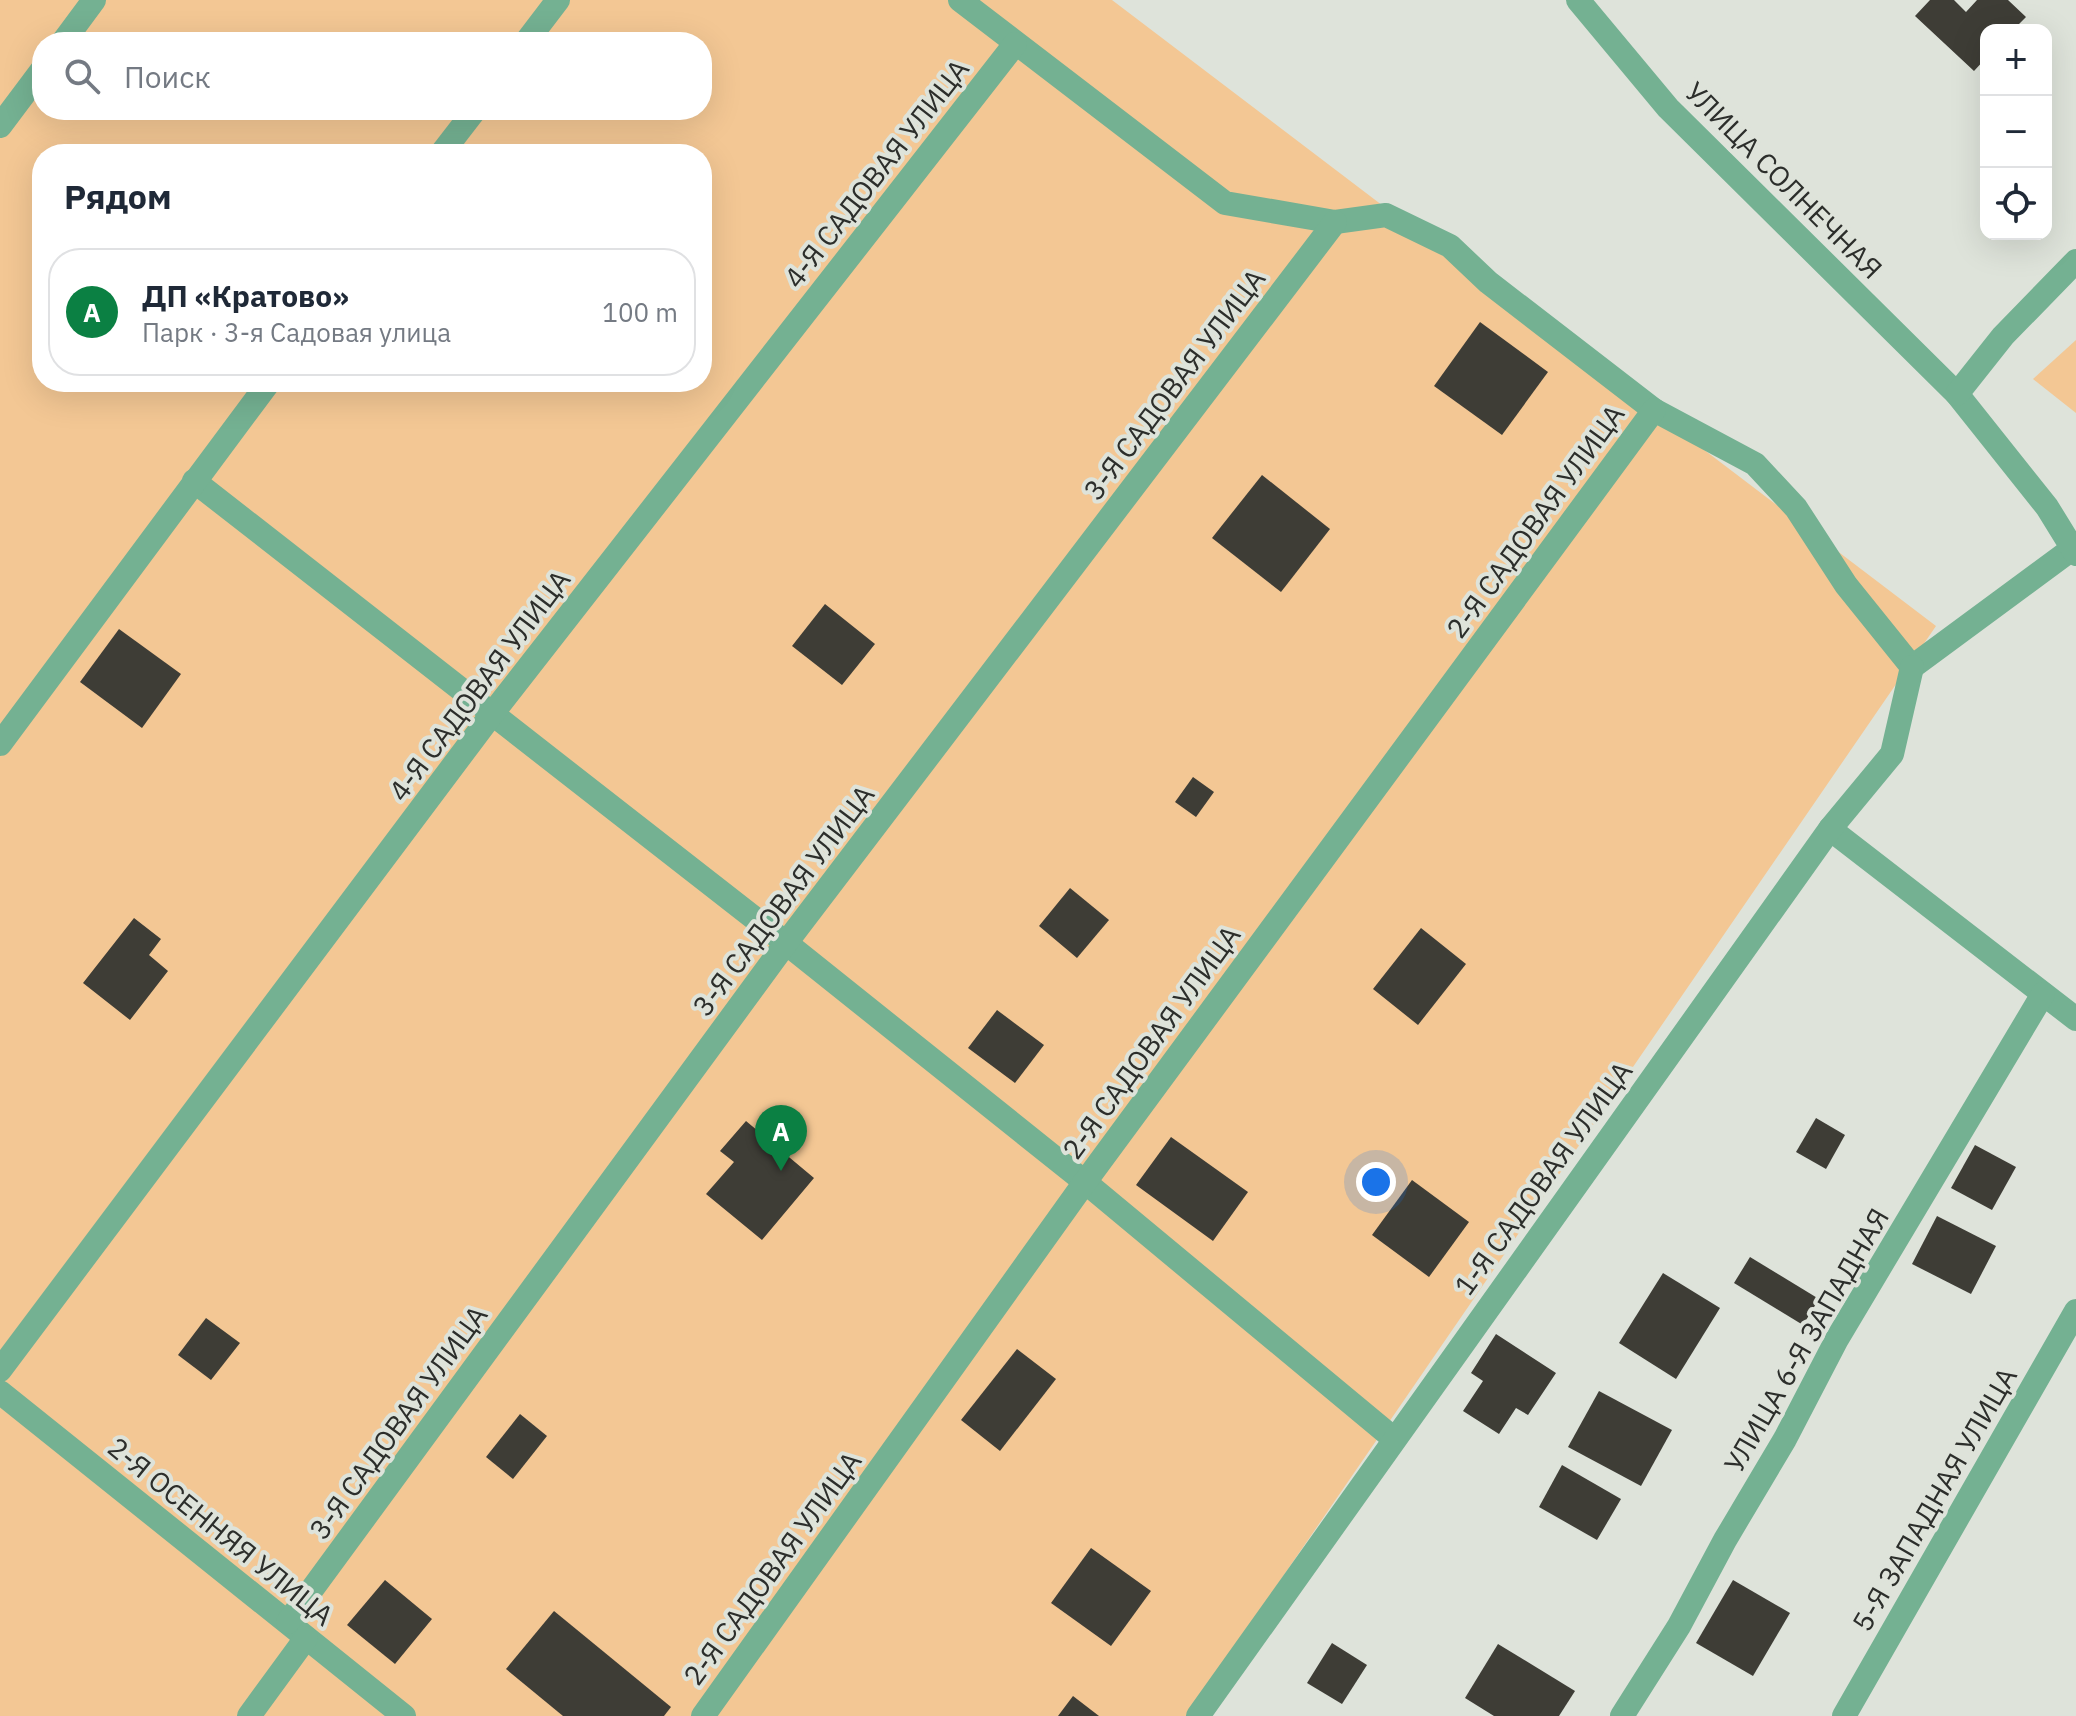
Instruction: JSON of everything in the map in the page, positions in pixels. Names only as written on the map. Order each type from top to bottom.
[{"type":"street","points":[[70,32],[94,0]]},
{"type":"street","points":[[534,32],[558,0]]},
{"type":"street","points":[[960,0],[1225,203],[1335,222],[1386,215],[1450,246],[1488,282],[1654,410],[1755,464],[1796,508],[1846,585],[1912,667],[2074,552]]},
{"type":"street","name":"УЛИЦА СОЛНЕЧНАЯ","points":[[1578,0],[1668,108],[1957,394],[2047,507],[2074,552]]},
{"type":"street","name":"4-Я САДОВАЯ УЛИЦА","points":[[0,1370],[492,714],[1015,44]]},
{"type":"street","points":[[0,126],[32,83]]},
{"type":"street","points":[[449,144],[467,120]]},
{"type":"street","name":"3-Я САДОВАЯ УЛИЦА","points":[[249,1716],[297,1630],[786,943],[1335,222]]},
{"type":"street","points":[[1957,394],[2003,336],[2076,261]]},
{"type":"street","points":[[0,744],[261,392]]},
{"type":"street","name":"2-Я САДОВАЯ УЛИЦА","points":[[703,1716],[1085,1182],[1654,410]]},
{"type":"street","points":[[194,481],[786,943],[1085,1182],[1393,1438]]},
{"type":"street","name":"1-Я САДОВАЯ УЛИЦА","points":[[1198,1716],[1393,1438],[1830,829],[1892,754],[1912,667]]},
{"type":"street","points":[[1830,829],[2076,1019]]},
{"type":"street","name":"УЛИЦА 6-Я ЗАПАДНАЯ","points":[[1622,1716],[1679,1626],[1785,1439],[1837,1339],[2043,994]]},
{"type":"street","name":"5-Я ЗАПАДНАЯ УЛИЦА","points":[[1844,1716],[2076,1311]]},
{"type":"street","name":"2-Я ОСЕННЯЯ УЛИЦА","points":[[0,1392],[404,1716]]},
{"type":"shaded area","points":[[0,0],[1112,0],[1936,626],[1187,1716],[0,1716]]},
{"type":"shaded area","points":[[2076,340],[2076,413],[2033,379]]},
{"type":"building","points":[[1930,0],[1954,0],[1966,12],[1977,0],[2008,0],[2026,17],[2019,24],[1980,24],[1980,64],[1974,71],[1915,16]]},
{"type":"building","points":[[1480,322],[1548,372],[1502,435],[1434,386]]},
{"type":"building","points":[[1262,475],[1330,529],[1281,592],[1212,538]]},
{"type":"building","points":[[825,604],[875,644],[842,685],[792,646]]},
{"type":"building","points":[[119,629],[181,674],[142,728],[80,682]]},
{"type":"building","points":[[1193,777],[1214,792],[1196,817],[1175,802]]},
{"type":"building","points":[[1070,888],[1109,920],[1077,958],[1039,926]]},
{"type":"building","points":[[134,918],[161,939],[149,955],[168,971],[130,1020],[83,983]]},
{"type":"building","points":[[1421,928],[1466,964],[1418,1025],[1373,989]]},
{"type":"building","points":[[997,1010],[1044,1045],[1015,1083],[968,1048]]},
{"type":"building","points":[[1816,1118],[1845,1135],[1826,1169],[1796,1152]]},
{"type":"building","points":[[746,1121],[814,1178],[762,1240],[706,1194],[734,1162],[720,1151]]},
{"type":"building","points":[[1171,1137],[1248,1192],[1213,1241],[1136,1185]]},
{"type":"building","points":[[1975,1145],[2016,1167],[1992,1210],[1951,1188]]},
{"type":"building","points":[[1412,1180],[1469,1222],[1429,1277],[1372,1235]]},
{"type":"building","points":[[1937,1216],[1996,1246],[1971,1294],[1912,1264]]},
{"type":"building","points":[[1750,1257],[1819,1299],[1803,1325],[1734,1283]]},
{"type":"building","points":[[1663,1273],[1720,1308],[1676,1379],[1619,1343]]},
{"type":"building","points":[[206,1318],[240,1343],[211,1380],[178,1355]]},
{"type":"building","points":[[1496,1334],[1556,1373],[1528,1415],[1516,1408],[1499,1434],[1463,1411],[1483,1381],[1471,1373]]},
{"type":"building","points":[[1017,1349],[1056,1379],[1000,1451],[961,1420]]},
{"type":"building","points":[[1599,1391],[1672,1430],[1641,1486],[1568,1447]]},
{"type":"building","points":[[520,1414],[547,1436],[513,1479],[486,1457]]},
{"type":"building","points":[[1562,1465],[1621,1499],[1597,1540],[1539,1507]]},
{"type":"building","points":[[1091,1548],[1151,1591],[1111,1646],[1051,1603]]},
{"type":"building","points":[[385,1580],[432,1619],[395,1664],[347,1625]]},
{"type":"building","points":[[1733,1580],[1790,1613],[1753,1676],[1696,1643]]},
{"type":"building","points":[[554,1611],[671,1707],[664,1716],[563,1716],[506,1669]]},
{"type":"building","points":[[1332,1643],[1367,1665],[1342,1704],[1307,1683]]},
{"type":"building","points":[[1498,1644],[1575,1691],[1559,1716],[1494,1716],[1465,1698]]},
{"type":"building","points":[[1073,1696],[1099,1716],[1058,1716]]},
{"type":"place","name":"ДП «Кратово»","points":[[781,1171]]}]
